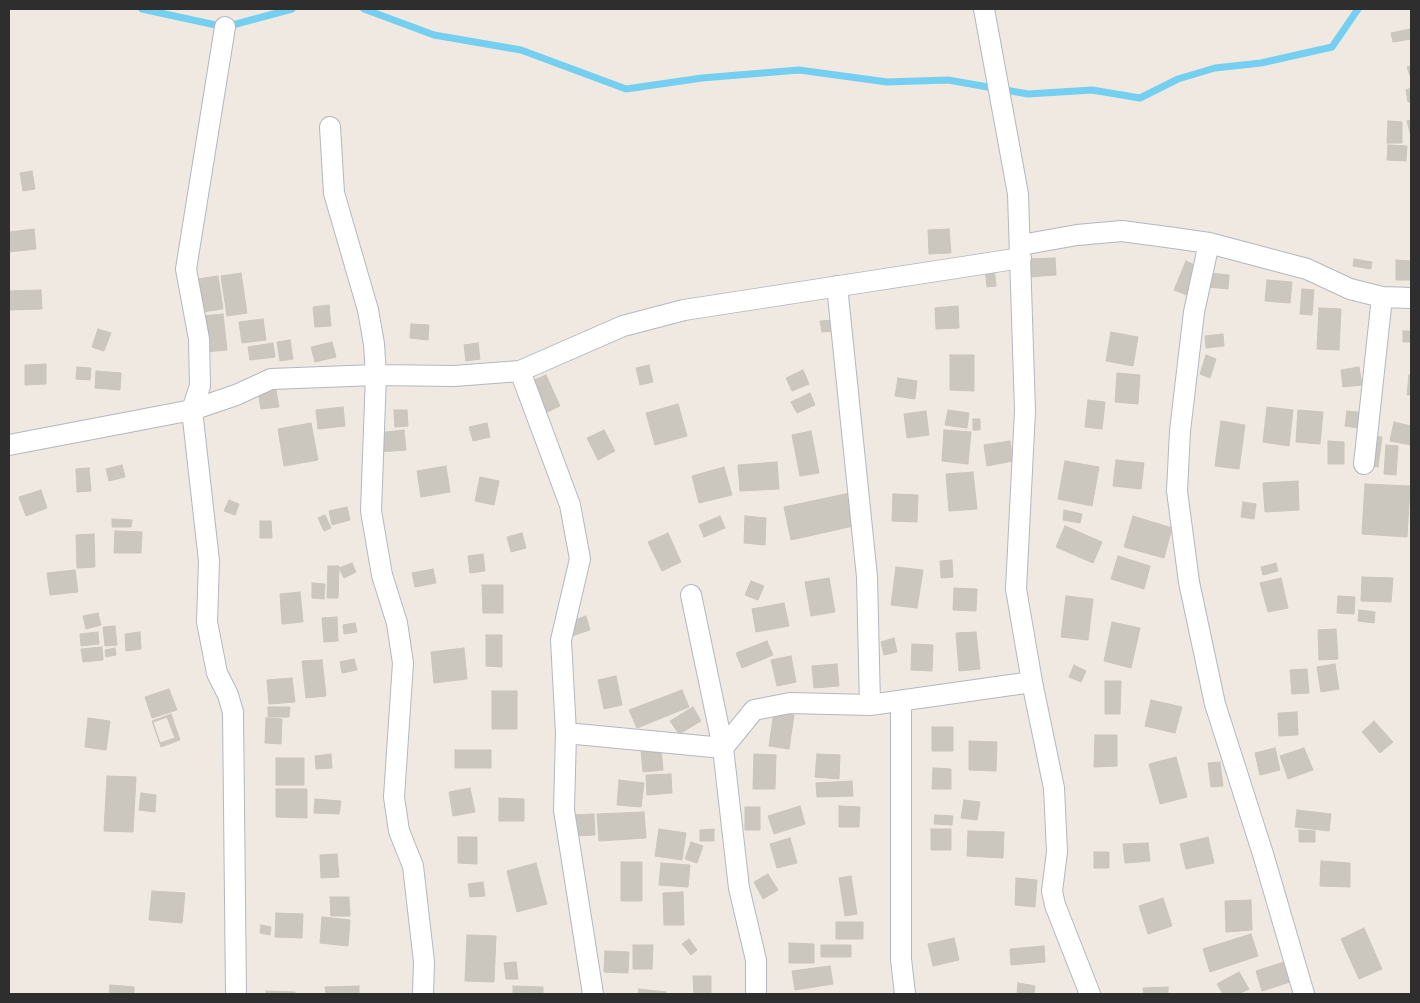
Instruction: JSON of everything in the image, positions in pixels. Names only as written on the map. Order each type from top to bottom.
[{"type":"street","points":[[985,16],[1018,194],[1025,411],[1016,589],[1032,682],[1054,788],[1057,852],[1052,891],[1055,905],[1090,994]]},
{"type":"street","points":[[225,27],[186,269],[199,339],[200,386],[192,410],[209,561],[207,622],[217,673],[228,695],[233,712],[236,825],[236,994]]},
{"type":"street","points":[[330,127],[334,193],[368,310],[376,375],[371,511],[382,575],[397,623],[402,663],[394,797],[399,831],[413,866],[424,962],[424,994]]},
{"type":"street","points":[[9,445],[192,410],[236,395],[271,379],[376,375],[454,376],[520,371],[623,326],[684,310],[837,286],[1021,252],[1077,235],[1122,231],[1209,243],[1307,269],[1350,289],[1382,296],[1411,298]]},
{"type":"street","points":[[1209,243],[1194,312],[1180,431],[1177,491],[1189,582],[1215,704],[1264,854],[1304,994]]},
{"type":"street","points":[[837,286],[867,577],[870,705]]},
{"type":"street","points":[[1364,464],[1382,296]]},
{"type":"street","points":[[520,371],[570,505],[580,559],[562,640],[566,733],[564,810],[593,994]]},
{"type":"street","points":[[691,595],[723,748],[739,888],[756,960],[756,994]]},
{"type":"street","points":[[723,748],[754,710],[790,703],[870,705],[901,702],[1032,682]]},
{"type":"street","points":[[901,702],[901,959],[905,994]]},
{"type":"street","points":[[566,733],[723,748]]},
{"type":"building","points":[[1410,29],[1411,39],[1393,42],[1391,33]]},
{"type":"building","points":[[1411,66],[1411,79],[1407,67]]},
{"type":"building","points":[[1411,88],[1411,102],[1408,102],[1406,90]]},
{"type":"building","points":[[1411,120],[1411,137],[1407,121]]},
{"type":"building","points":[[1388,121],[1402,122],[1402,143],[1387,143]]},
{"type":"building","points":[[1388,145],[1407,146],[1406,161],[1387,160]]},
{"type":"building","points":[[32,171],[35,189],[23,191],[20,173]]},
{"type":"building","points":[[34,229],[36,249],[9,252],[9,232]]},
{"type":"building","points":[[949,229],[951,253],[929,254],[928,230]]},
{"type":"building","points":[[1055,258],[1056,275],[1028,277],[1027,259]]},
{"type":"building","points":[[1354,259],[1372,262],[1371,269],[1353,266]]},
{"type":"building","points":[[1396,260],[1411,261],[1411,280],[1396,280]]},
{"type":"building","points":[[1186,261],[1199,267],[1187,295],[1174,290]]},
{"type":"building","points":[[994,268],[996,286],[987,287],[985,269]]},
{"type":"building","points":[[241,273],[247,313],[227,316],[221,276]]},
{"type":"building","points":[[1208,273],[1229,275],[1228,289],[1207,287]]},
{"type":"building","points":[[218,276],[223,309],[202,312],[197,279]]},
{"type":"building","points":[[1267,280],[1292,282],[1290,303],[1265,301]]},
{"type":"building","points":[[1302,289],[1314,290],[1312,315],[1300,314]]},
{"type":"building","points":[[41,290],[42,309],[9,310],[9,291]]},
{"type":"building","points":[[329,305],[331,326],[315,327],[313,307]]},
{"type":"building","points":[[958,306],[959,328],[936,329],[935,308]]},
{"type":"building","points":[[1319,308],[1341,309],[1339,350],[1317,349]]},
{"type":"building","points":[[223,314],[227,350],[205,352],[202,316]]},
{"type":"building","points":[[263,319],[266,340],[242,343],[239,322]]},
{"type":"building","points":[[835,320],[837,331],[822,332],[820,321]]},
{"type":"building","points":[[411,324],[429,325],[428,340],[410,338]]},
{"type":"building","points":[[98,329],[111,333],[104,351],[92,347]]},
{"type":"building","points":[[1403,331],[1411,331],[1411,342],[1403,342]]},
{"type":"building","points":[[1111,332],[1138,337],[1133,366],[1106,361]]},
{"type":"building","points":[[1223,334],[1224,346],[1206,348],[1205,336]]},
{"type":"building","points":[[290,340],[293,359],[280,361],[277,342]]},
{"type":"building","points":[[332,342],[336,357],[315,362],[311,347]]},
{"type":"building","points":[[273,343],[275,357],[250,360],[248,347]]},
{"type":"building","points":[[478,343],[480,359],[466,361],[464,345]]},
{"type":"building","points":[[950,355],[974,355],[974,391],[950,390]]},
{"type":"building","points":[[1206,355],[1216,359],[1210,378],[1200,374]]},
{"type":"building","points":[[46,364],[46,384],[25,385],[25,365]]},
{"type":"building","points":[[649,365],[653,382],[640,385],[636,368]]},
{"type":"building","points":[[77,367],[91,368],[90,380],[76,379]]},
{"type":"building","points":[[1359,367],[1362,385],[1343,387],[1341,370]]},
{"type":"building","points":[[803,370],[809,384],[792,391],[786,378]]},
{"type":"building","points":[[96,371],[121,373],[120,390],[95,388]]},
{"type":"building","points":[[1117,373],[1140,375],[1138,404],[1115,402]]},
{"type":"building","points":[[546,375],[560,406],[541,415],[527,383]]},
{"type":"building","points":[[1409,375],[1411,375],[1411,395],[1407,395]]},
{"type":"building","points":[[898,378],[917,381],[915,399],[895,396]]},
{"type":"building","points":[[276,390],[279,407],[261,409],[258,392]]},
{"type":"building","points":[[810,393],[815,405],[797,413],[791,402]]},
{"type":"building","points":[[1088,400],[1105,402],[1102,429],[1085,427]]},
{"type":"building","points":[[678,404],[687,436],[655,445],[646,413]]},
{"type":"building","points":[[343,407],[345,426],[318,429],[316,410]]},
{"type":"building","points":[[1267,407],[1293,410],[1289,446],[1263,442]]},
{"type":"building","points":[[394,410],[407,410],[408,426],[395,427]]},
{"type":"building","points":[[948,410],[969,413],[967,428],[945,425]]},
{"type":"building","points":[[1298,410],[1323,412],[1320,444],[1296,442]]},
{"type":"building","points":[[926,411],[929,435],[907,438],[904,414]]},
{"type":"building","points":[[1347,411],[1367,413],[1365,429],[1345,426]]},
{"type":"building","points":[[973,419],[980,419],[980,430],[973,430]]},
{"type":"building","points":[[1221,421],[1245,425],[1239,469],[1215,466]]},
{"type":"building","points":[[1394,422],[1411,426],[1411,445],[1390,441]]},
{"type":"building","points":[[311,423],[318,460],[284,466],[278,429]]},
{"type":"building","points":[[487,423],[490,437],[473,441],[469,427]]},
{"type":"building","points":[[404,430],[406,450],[379,452],[377,433]]},
{"type":"building","points":[[604,430],[615,451],[598,460],[587,438]]},
{"type":"building","points":[[944,430],[971,432],[968,464],[942,461]]},
{"type":"building","points":[[811,431],[819,473],[800,476],[792,435]]},
{"type":"building","points":[[1373,436],[1382,437],[1378,467],[1369,465]]},
{"type":"building","points":[[1010,441],[1013,461],[987,466],[984,445]]},
{"type":"building","points":[[1328,441],[1344,442],[1344,464],[1328,464]]},
{"type":"building","points":[[1386,445],[1398,446],[1396,475],[1384,474]]},
{"type":"building","points":[[1116,460],[1144,463],[1141,489],[1113,486]]},
{"type":"building","points":[[1065,461],[1099,467],[1092,506],[1058,499]]},
{"type":"building","points":[[777,462],[779,489],[740,491],[738,465]]},
{"type":"building","points":[[122,465],[125,477],[109,481],[106,469]]},
{"type":"building","points":[[446,466],[450,492],[421,497],[417,471]]},
{"type":"building","points":[[724,467],[732,495],[699,503],[692,476]]},
{"type":"building","points":[[89,468],[91,491],[77,492],[76,469]]},
{"type":"building","points":[[973,472],[977,509],[949,511],[946,474]]},
{"type":"building","points":[[480,477],[499,481],[494,505],[475,501]]},
{"type":"building","points":[[1298,481],[1299,510],[1265,512],[1263,483]]},
{"type":"building","points":[[1365,484],[1410,486],[1407,537],[1362,534]]},
{"type":"building","points":[[41,490],[47,508],[26,516],[19,497]]},
{"type":"building","points":[[850,493],[858,525],[791,540],[784,507]]},
{"type":"building","points":[[893,494],[918,495],[917,522],[892,521]]},
{"type":"building","points":[[229,500],[239,504],[235,515],[224,511]]},
{"type":"building","points":[[1243,502],[1256,504],[1254,519],[1241,517]]},
{"type":"building","points":[[347,507],[350,520],[332,525],[329,511]]},
{"type":"building","points":[[1064,510],[1082,514],[1080,523],[1063,520]]},
{"type":"building","points":[[325,515],[331,528],[324,531],[318,518]]},
{"type":"building","points":[[720,516],[725,528],[704,537],[699,525]]},
{"type":"building","points":[[745,516],[766,518],[765,545],[744,543]]},
{"type":"building","points":[[1133,516],[1172,528],[1164,558],[1124,547]]},
{"type":"building","points":[[112,519],[132,520],[131,527],[112,527]]},
{"type":"building","points":[[260,521],[271,521],[272,538],[260,538]]},
{"type":"building","points":[[1065,526],[1102,542],[1093,563],[1056,547]]},
{"type":"building","points":[[115,531],[142,532],[141,553],[114,553]]},
{"type":"building","points":[[522,533],[526,548],[511,552],[507,537]]},
{"type":"building","points":[[668,533],[681,562],[662,571],[648,542]]},
{"type":"building","points":[[94,534],[95,567],[77,568],[76,535]]},
{"type":"building","points":[[483,554],[485,571],[470,573],[468,556]]},
{"type":"building","points":[[1118,556],[1150,566],[1144,589],[1111,579]]},
{"type":"building","points":[[952,560],[953,577],[941,578],[940,561]]},
{"type":"building","points":[[352,563],[356,572],[344,578],[339,568]]},
{"type":"building","points":[[1276,563],[1278,571],[1263,575],[1261,567]]},
{"type":"building","points":[[328,566],[339,566],[338,598],[327,598]]},
{"type":"building","points":[[896,567],[923,570],[917,608],[891,605]]},
{"type":"building","points":[[433,569],[436,583],[415,587],[412,573]]},
{"type":"building","points":[[75,570],[78,592],[50,595],[47,573]]},
{"type":"building","points":[[1362,577],[1393,578],[1391,602],[1361,601]]},
{"type":"building","points":[[829,578],[835,612],[811,616],[805,582]]},
{"type":"building","points":[[1281,578],[1288,608],[1268,612],[1260,583]]},
{"type":"building","points":[[751,581],[764,586],[758,600],[745,595]]},
{"type":"building","points":[[312,583],[325,584],[324,599],[312,598]]},
{"type":"building","points":[[482,585],[503,585],[503,613],[483,613]]},
{"type":"building","points":[[954,588],[977,589],[976,611],[953,610]]},
{"type":"building","points":[[300,592],[303,622],[282,624],[280,594]]},
{"type":"building","points":[[1066,596],[1093,599],[1088,640],[1061,637]]},
{"type":"building","points":[[1338,596],[1355,597],[1354,614],[1337,613]]},
{"type":"building","points":[[784,603],[789,626],[756,632],[752,609]]},
{"type":"building","points":[[1359,610],[1375,612],[1374,623],[1358,621]]},
{"type":"building","points":[[98,613],[101,625],[86,629],[83,616]]},
{"type":"building","points":[[586,616],[590,630],[572,636],[568,622]]},
{"type":"building","points":[[337,617],[338,641],[324,642],[322,618]]},
{"type":"building","points":[[1112,622],[1140,628],[1131,668],[1104,661]]},
{"type":"building","points":[[355,623],[357,632],[344,634],[343,625]]},
{"type":"building","points":[[115,626],[117,645],[105,646],[103,627]]},
{"type":"building","points":[[1336,629],[1338,659],[1319,660],[1318,630]]},
{"type":"building","points":[[98,632],[99,644],[81,646],[80,634]]},
{"type":"building","points":[[140,632],[141,649],[126,651],[125,634]]},
{"type":"building","points":[[976,632],[980,669],[959,671],[956,633]]},
{"type":"building","points":[[486,635],[502,635],[502,667],[486,666]]},
{"type":"building","points":[[894,638],[897,652],[884,655],[881,642]]},
{"type":"building","points":[[767,641],[773,655],[742,668],[736,653]]},
{"type":"building","points":[[912,644],[933,645],[932,671],[911,670]]},
{"type":"building","points":[[102,647],[103,660],[83,662],[81,649]]},
{"type":"building","points":[[115,648],[116,655],[106,657],[105,650]]},
{"type":"building","points":[[464,648],[467,679],[434,683],[431,652]]},
{"type":"building","points":[[791,656],[796,682],[777,686],[771,660]]},
{"type":"building","points":[[354,659],[357,670],[342,673],[340,662]]},
{"type":"building","points":[[322,660],[326,696],[306,698],[302,661]]},
{"type":"building","points":[[837,664],[839,686],[814,688],[812,666]]},
{"type":"building","points":[[1335,664],[1339,689],[1321,692],[1317,667]]},
{"type":"building","points":[[1074,665],[1086,671],[1081,682],[1069,677]]},
{"type":"building","points":[[1307,669],[1309,693],[1292,694],[1290,670]]},
{"type":"building","points":[[616,676],[622,705],[604,709],[598,680]]},
{"type":"building","points":[[292,678],[295,702],[269,704],[267,680]]},
{"type":"building","points":[[1105,681],[1121,681],[1120,714],[1105,714]]},
{"type":"building","points":[[169,689],[177,710],[152,718],[145,697]]},
{"type":"building","points":[[682,690],[689,707],[637,728],[629,710]]},
{"type":"building","points":[[492,691],[517,691],[517,729],[492,729]]},
{"type":"building","points":[[1151,700],[1182,707],[1175,733],[1145,726]]},
{"type":"building","points":[[268,707],[290,707],[289,717],[268,717]]},
{"type":"building","points":[[693,707],[701,721],[679,734],[670,721]]},
{"type":"building","points":[[774,712],[794,715],[789,749],[769,746]]},
{"type":"building","points":[[1297,712],[1298,735],[1279,736],[1278,713]]},
{"type":"building","points":[[171,714],[180,740],[161,747],[152,721]]},
{"type":"building","points":[[167,717],[175,738],[160,743],[153,722]]},
{"type":"building","points":[[88,718],[110,721],[106,750],[85,747]]},
{"type":"building","points":[[266,718],[282,719],[281,744],[265,743]]},
{"type":"building","points":[[1374,721],[1393,742],[1380,753],[1362,732]]},
{"type":"building","points":[[932,727],[953,727],[953,751],[932,751]]},
{"type":"building","points":[[1095,735],[1117,735],[1117,766],[1094,767]]},
{"type":"building","points":[[969,741],[997,742],[996,771],[969,770]]},
{"type":"building","points":[[661,748],[663,770],[643,772],[641,750]]},
{"type":"building","points":[[1275,748],[1280,770],[1260,775],[1255,753]]},
{"type":"building","points":[[1304,748],[1313,770],[1288,779],[1280,756]]},
{"type":"building","points":[[455,750],[491,750],[491,768],[455,768]]},
{"type":"building","points":[[331,754],[332,768],[316,769],[315,756]]},
{"type":"building","points":[[754,754],[776,755],[775,789],[753,789]]},
{"type":"building","points":[[817,754],[840,755],[839,779],[815,777]]},
{"type":"building","points":[[1176,757],[1187,797],[1160,804],[1149,764]]},
{"type":"building","points":[[276,758],[304,758],[304,785],[276,785]]},
{"type":"building","points":[[1220,762],[1223,786],[1211,787],[1208,763]]},
{"type":"building","points":[[933,768],[951,769],[951,789],[932,789]]},
{"type":"building","points":[[671,774],[672,793],[647,795],[646,775]]},
{"type":"building","points":[[107,776],[136,777],[133,832],[104,831]]},
{"type":"building","points":[[619,780],[644,783],[641,807],[617,805]]},
{"type":"building","points":[[852,781],[853,796],[817,797],[816,783]]},
{"type":"building","points":[[470,788],[475,812],[453,816],[449,792]]},
{"type":"building","points":[[276,789],[307,789],[307,818],[276,817]]},
{"type":"building","points":[[141,793],[156,795],[155,812],[139,810]]},
{"type":"building","points":[[499,798],[524,799],[524,821],[499,821]]},
{"type":"building","points":[[315,799],[341,801],[339,814],[314,813]]},
{"type":"building","points":[[964,800],[980,802],[977,820],[961,818]]},
{"type":"building","points":[[800,806],[805,824],[774,834],[768,816]]},
{"type":"building","points":[[839,806],[860,807],[859,827],[839,827]]},
{"type":"building","points":[[745,807],[760,807],[760,830],[745,830]]},
{"type":"building","points":[[1297,810],[1331,814],[1329,831],[1295,827]]},
{"type":"building","points":[[644,812],[646,838],[599,841],[597,814]]},
{"type":"building","points":[[594,814],[595,835],[573,836],[572,815]]},
{"type":"building","points":[[935,815],[953,816],[952,825],[934,824]]},
{"type":"building","points":[[659,829],[686,833],[682,860],[655,856]]},
{"type":"building","points":[[714,829],[714,841],[700,841],[700,830]]},
{"type":"building","points":[[931,829],[951,829],[951,850],[931,850]]},
{"type":"building","points":[[1299,830],[1315,831],[1315,842],[1299,842]]},
{"type":"building","points":[[968,831],[1004,832],[1003,858],[967,856]]},
{"type":"building","points":[[458,837],[477,837],[477,864],[458,863]]},
{"type":"building","points":[[1208,837],[1214,863],[1186,869],[1180,844]]},
{"type":"building","points":[[790,838],[797,863],[777,868],[770,844]]},
{"type":"building","points":[[691,842],[703,846],[697,863],[685,859]]},
{"type":"building","points":[[1148,843],[1150,861],[1125,863],[1123,844]]},
{"type":"building","points":[[1094,852],[1109,852],[1109,868],[1094,868]]},
{"type":"building","points":[[337,854],[339,877],[321,878],[320,855]]},
{"type":"building","points":[[1321,861],[1350,863],[1350,887],[1320,886]]},
{"type":"building","points":[[621,862],[642,862],[642,901],[621,901]]},
{"type":"building","points":[[536,863],[547,904],[517,912],[507,871]]},
{"type":"building","points":[[661,863],[690,865],[688,887],[659,885]]},
{"type":"building","points":[[768,874],[778,890],[763,899],[754,882]]},
{"type":"building","points":[[851,876],[857,914],[845,916],[839,878]]},
{"type":"building","points":[[1016,878],[1037,880],[1035,907],[1015,905]]},
{"type":"building","points":[[483,882],[485,896],[470,897],[468,884]]},
{"type":"building","points":[[152,891],[185,893],[182,923],[149,920]]},
{"type":"building","points":[[683,892],[684,925],[664,925],[663,893]]},
{"type":"building","points":[[330,897],[349,897],[350,916],[331,916]]},
{"type":"building","points":[[1163,898],[1172,926],[1148,934],[1139,906]]},
{"type":"building","points":[[1251,900],[1252,930],[1226,932],[1225,901]]},
{"type":"building","points":[[276,913],[303,914],[302,938],[275,937]]},
{"type":"building","points":[[322,917],[350,920],[348,946],[320,943]]},
{"type":"building","points":[[836,922],[863,922],[863,939],[836,939]]},
{"type":"building","points":[[261,925],[271,927],[270,935],[260,933]]},
{"type":"building","points":[[1364,928],[1382,969],[1359,979],[1341,939]]},
{"type":"building","points":[[1251,934],[1258,956],[1210,972],[1203,949]]},
{"type":"building","points":[[467,935],[496,936],[494,982],[465,981]]},
{"type":"building","points":[[954,938],[959,960],[933,966],[928,944]]},
{"type":"building","points":[[689,939],[697,950],[691,955],[682,944]]},
{"type":"building","points":[[789,943],[814,944],[814,963],[789,963]]},
{"type":"building","points":[[633,945],[653,945],[652,969],[633,969]]},
{"type":"building","points":[[821,945],[851,945],[851,957],[821,957]]},
{"type":"building","points":[[1044,946],[1045,962],[1011,965],[1010,949]]},
{"type":"building","points":[[605,951],[629,952],[628,973],[604,972]]},
{"type":"building","points":[[1287,961],[1293,981],[1262,991],[1256,971]]},
{"type":"building","points":[[516,962],[518,979],[506,979],[504,963]]},
{"type":"building","points":[[830,966],[833,984],[795,990],[792,971]]},
{"type":"building","points":[[1239,972],[1249,989],[1239,994],[1223,994],[1217,984]]},
{"type":"building","points":[[693,976],[711,976],[711,994],[694,994]]},
{"type":"building","points":[[1018,983],[1035,986],[1034,994],[1017,994]]},
{"type":"building","points":[[110,985],[134,987],[134,994],[109,994]]},
{"type":"building","points":[[359,986],[359,994],[326,994],[325,987]]},
{"type":"building","points":[[513,986],[543,987],[543,994],[513,994]]},
{"type":"building","points":[[1168,987],[1168,994],[1144,994],[1143,988]]},
{"type":"building","points":[[639,989],[666,992],[665,994],[638,994]]},
{"type":"building","points":[[266,991],[295,992],[295,994],[266,994]]},
{"type":"waterway","points":[[142,9],[225,27],[292,9]]},
{"type":"waterway","points":[[364,9],[434,35],[521,50],[626,89],[702,78],[799,70],[887,82],[948,80],[1028,94],[1092,90],[1140,98],[1178,79],[1215,68],[1261,63],[1332,47],[1358,9]]}]
